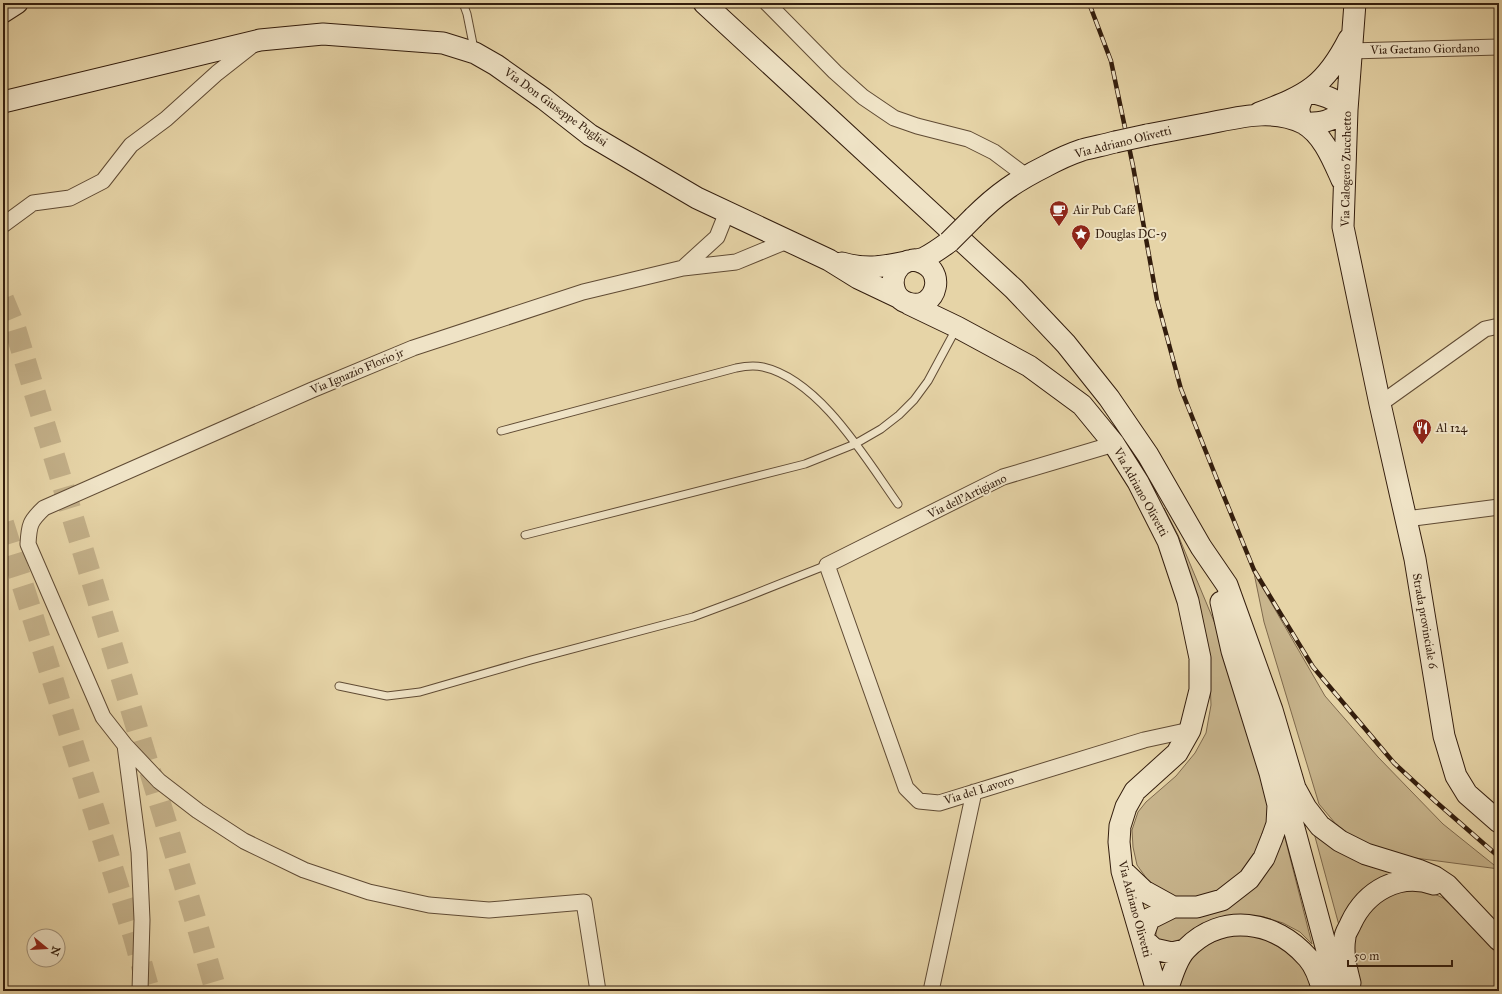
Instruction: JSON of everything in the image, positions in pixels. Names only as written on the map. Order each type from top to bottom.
[{"type":"main road","points":[[3,12],[17,3]]},
{"type":"main road","points":[[704,3],[1014,289],[1066,344],[1109,398],[1148,455],[1201,547],[1227,586],[1272,710],[1295,788],[1306,808],[1320,826],[1340,841],[1366,854],[1418,870],[1447,885],[1499,940]]},
{"type":"main road","name":"Via Calogero Zucchetto","points":[[1355,3],[1347,110],[1343,227],[1380,404]]},
{"type":"main road","name":"Via Don Giuseppe Puglisi","points":[[3,102],[260,40],[323,34],[443,43],[475,53],[496,64],[590,135],[697,198],[829,260],[858,278],[904,300]]},
{"type":"main road","name":"Via Adriano Olivetti","points":[[1304,95],[1321,82],[1351,42]]},
{"type":"main road","name":"Via Adriano Olivetti","points":[[910,261],[926,257],[949,242],[988,202],[1005,189],[1026,176],[1081,150],[1147,135],[1253,115],[1304,95],[1313,93],[1326,95],[1337,101],[1347,110],[1329,121],[1319,124],[1303,123],[1278,116],[1253,115]]},
{"type":"main road","points":[[1303,123],[1299,114],[1299,106],[1304,95]]},
{"type":"main road","name":"Via Adriano Olivetti","points":[[1303,123],[1314,132],[1325,146],[1344,185]]},
{"type":"main road","name":"Via Adriano Olivetti","points":[[949,242],[939,263],[935,283],[943,310],[957,327]]},
{"type":"main road","name":"Via Don Giuseppe Puglisi","points":[[829,260],[856,267],[873,268],[910,261]]},
{"type":"main road","points":[[910,261],[921,261],[933,270],[935,283],[928,300],[922,303],[904,300],[894,291],[893,278],[900,266],[910,261]]},
{"type":"main road","name":"Via Adriano Olivetti","points":[[904,300],[1030,366],[1082,405],[1114,444],[1138,482],[1168,541],[1188,601],[1200,658],[1200,690],[1190,730],[1176,753],[1135,792],[1126,806],[1119,842],[1122,871],[1157,991]]},
{"type":"main road","name":"Strada provinciale 6","points":[[1380,404],[1416,566],[1444,736],[1456,776],[1467,794],[1499,822]]},
{"type":"main road","points":[[1201,547],[1220,593],[1262,714],[1338,991]]},
{"type":"main road","points":[[1122,871],[1144,891],[1173,906],[1197,907],[1222,900],[1249,879],[1264,858],[1277,824],[1278,805],[1270,773],[1232,650],[1220,593]]},
{"type":"main road","points":[[1352,991],[1343,958],[1345,936],[1354,916],[1368,898],[1381,889],[1398,882],[1421,881],[1433,884],[1461,900]]},
{"type":"main road","points":[[1173,906],[1149,920],[1142,938],[1154,949],[1172,953],[1185,950]]},
{"type":"main road","points":[[1166,991],[1185,950],[1202,936],[1222,927],[1243,924],[1266,929],[1288,940],[1308,958],[1318,977],[1323,991]]},
{"type":"street","points":[[767,3],[835,72],[863,97],[894,118],[917,126],[968,138],[994,152],[1026,176]]},
{"type":"street","points":[[3,225],[33,203],[70,198],[103,181],[131,145],[166,119],[217,73],[260,40]]},
{"type":"street","name":"Via Gaetano Giordano","points":[[1351,42],[1499,48]]},
{"type":"street","points":[[683,268],[717,237],[727,212]]},
{"type":"street","name":"Via Ignazio Florio jr","points":[[125,744],[103,716],[28,544],[29,529],[34,518],[44,508],[312,390],[413,348],[583,292],[683,268],[736,262],[787,241]]},
{"type":"street","points":[[1380,404],[1485,329],[1499,326]]},
{"type":"street","name":"Via dell'Artigiano","points":[[827,565],[1002,477],[1114,444]]},
{"type":"street","points":[[1406,519],[1499,507]]},
{"type":"street","name":"Via del Lavoro","points":[[827,565],[906,788],[919,801],[939,803],[1144,740],[1190,730]]},
{"type":"street","points":[[125,744],[139,852],[142,920],[140,991]]},
{"type":"street","points":[[125,744],[159,781],[198,811],[244,841],[304,870],[369,892],[428,904],[489,910],[584,902],[598,991]]},
{"type":"street","points":[[931,991],[974,792]]},
{"type":"lane","points":[[463,3],[467,14],[475,53]]},
{"type":"lane","points":[[525,535],[805,464],[855,444],[882,429],[914,400],[928,381],[957,327]]},
{"type":"lane","points":[[501,431],[736,368],[748,366],[763,367],[777,372],[796,383],[819,400],[828,409],[898,504]]},
{"type":"lane","points":[[339,686],[387,696],[420,692],[531,660],[693,617],[827,565]]},
{"type":"shaded area","points":[[1164,508],[1178,535],[1231,662],[1271,816],[1255,862],[1220,893],[1197,898],[1176,897],[1161,891],[1147,879],[1137,865],[1133,847],[1132,830],[1138,812],[1146,802],[1176,776],[1195,753],[1206,733],[1211,705],[1209,656],[1197,599]]},
{"type":"shaded area","points":[[1254,573],[1325,696],[1378,757],[1443,824],[1499,869],[1415,858],[1383,851],[1359,842],[1335,823],[1319,804],[1264,622]]},
{"type":"shaded area","points":[[1283,830],[1312,944],[1300,932],[1283,923],[1264,917],[1243,916],[1176,947],[1158,942],[1156,936],[1156,926],[1170,916],[1207,913]]},
{"type":"shaded area","points":[[1314,833],[1408,872],[1340,929]]},
{"type":"shaded area","points":[[1411,890],[1426,890],[1443,898],[1493,944],[1499,953],[1499,991],[1355,991],[1350,972],[1356,927],[1381,898],[1395,893]]},
{"type":"shaded area","points":[[1237,933],[1273,940],[1300,960],[1317,991],[1176,991],[1183,970],[1188,960],[1194,954],[1207,945]]},
{"type":"tunnel","points":[[3,299],[15,328],[216,991]]},
{"type":"tunnel","points":[[3,523],[134,937],[149,991]]},
{"type":"railway","points":[[1089,3],[1111,61],[1133,166],[1157,300],[1181,389],[1254,570],[1313,667],[1394,763],[1499,857]]},
{"type":"place","name":"Air Pub Café","points":[[1059,227]]},
{"type":"place","name":"Douglas DC-9","points":[[1081,251]]},
{"type":"place","name":"Al 124","points":[[1422,445]]}]
